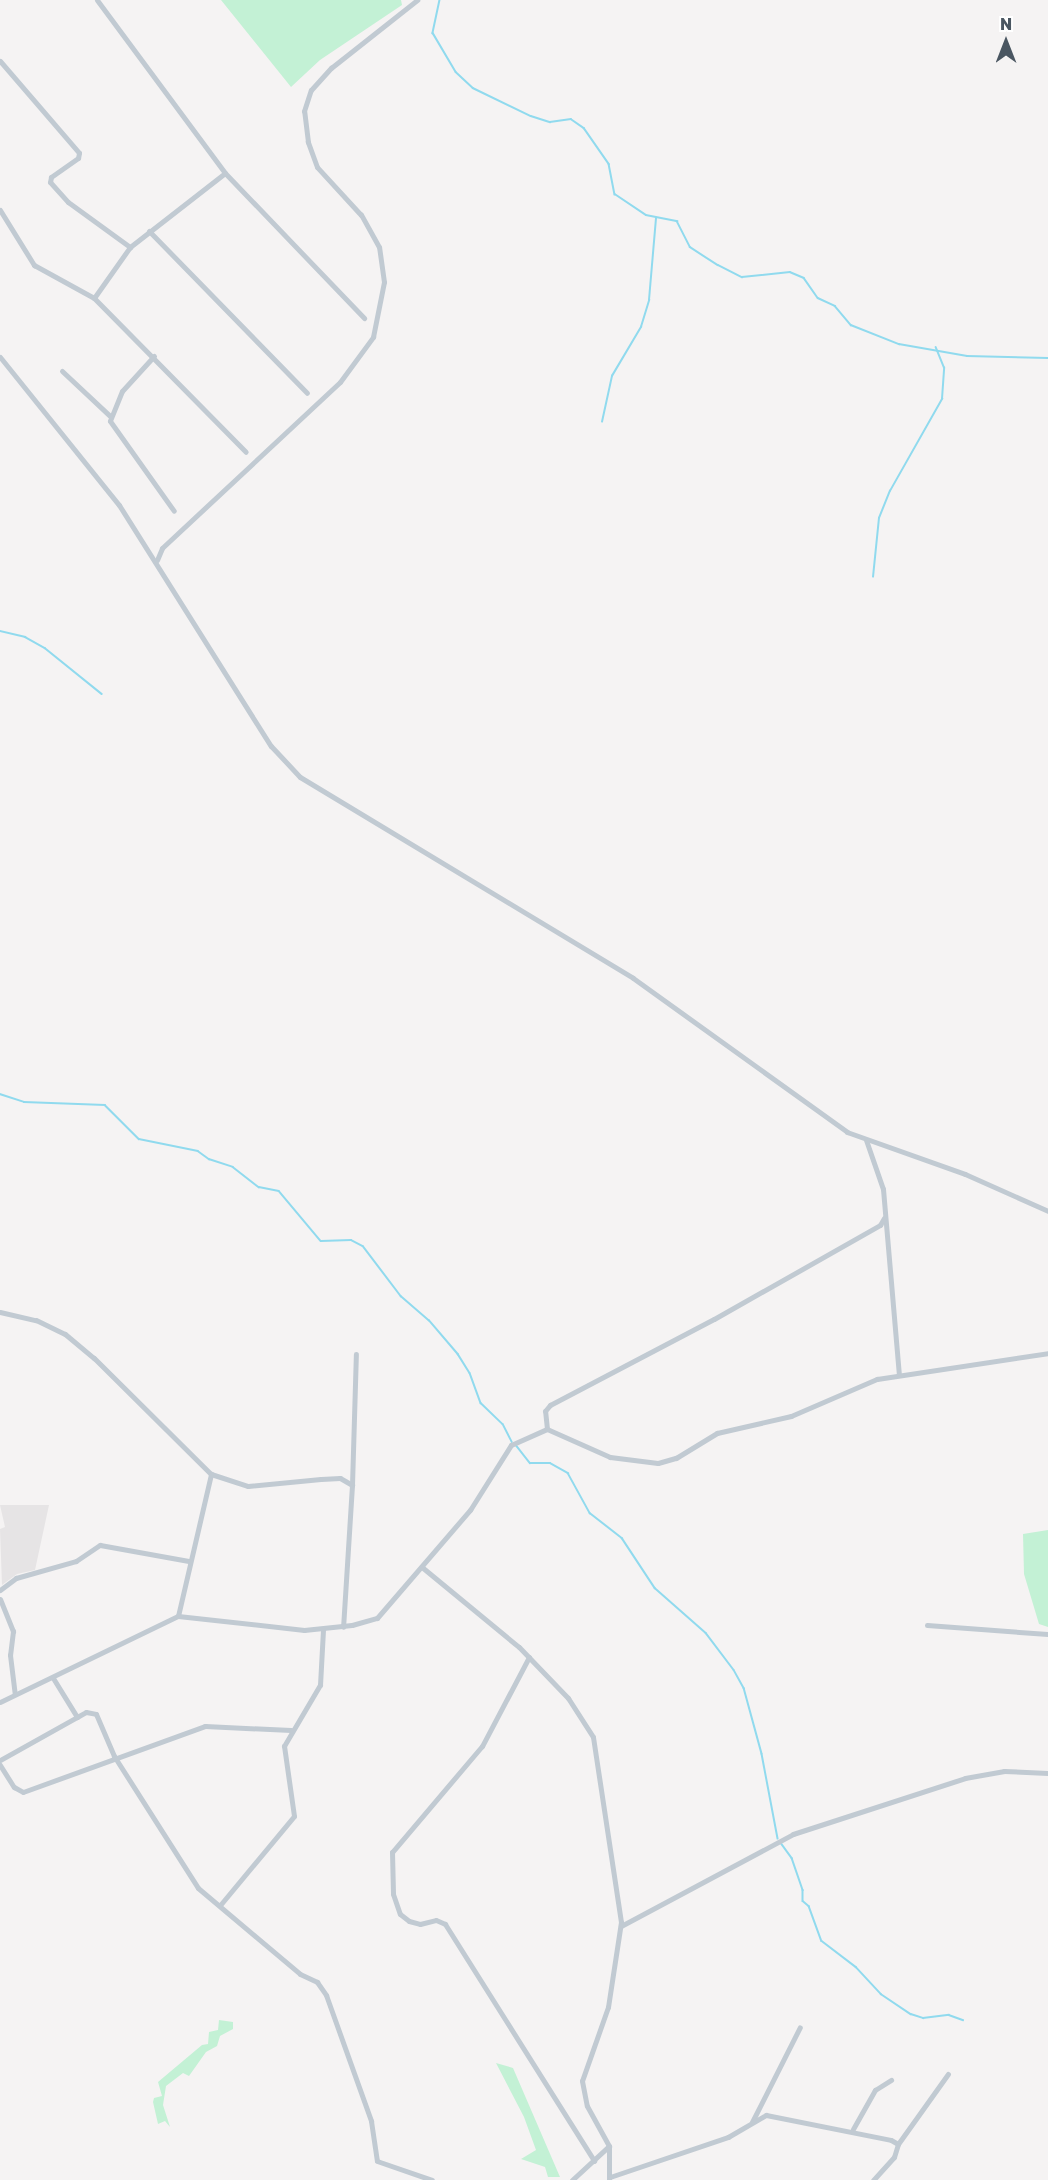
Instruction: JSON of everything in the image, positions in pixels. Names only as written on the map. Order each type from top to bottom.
[{"type":"street","points":[[97,0],[225,173],[364,318]]},
{"type":"street","points":[[156,560],[162,548],[340,382],[373,337],[384,282],[379,247],[361,215],[317,167],[308,142],[304,111],[311,90],[331,68],[417,0]]},
{"type":"street","points":[[0,61],[79,153],[50,182],[68,202],[130,247]]},
{"type":"street","points":[[94,298],[130,247],[225,173]]},
{"type":"street","points":[[0,210],[34,265],[94,298],[154,356],[246,452]]},
{"type":"street","points":[[0,223],[6,219]]},
{"type":"street","points":[[149,231],[307,393]]},
{"type":"street","points":[[111,416],[122,391],[154,356]]},
{"type":"street","points":[[0,357],[76,448],[156,560],[164,580],[272,746],[300,777],[633,978],[847,1132],[965,1174],[1048,1211]]},
{"type":"street","points":[[62,371],[111,416],[115,432],[174,511]]},
{"type":"street","points":[[866,1140],[881,1179],[899,1374]]},
{"type":"street","points":[[547,1429],[545,1411],[550,1406],[714,1319],[880,1225],[884,1218]]},
{"type":"street","points":[[0,1312],[36,1320],[65,1334],[94,1358],[211,1474],[248,1486],[340,1478],[353,1473]]},
{"type":"street","points":[[0,1702],[178,1616],[323,1629],[343,1627],[381,1616],[476,1502],[514,1443],[547,1429],[620,1460],[658,1463],[676,1458],[717,1433],[767,1424],[857,1385],[899,1374],[1048,1353]]},
{"type":"street","points":[[343,1627],[353,1473],[356,1354]]},
{"type":"street","points":[[178,1616],[211,1474]]},
{"type":"street","points":[[340,1478],[352,1485]]},
{"type":"street","points":[[0,1590],[24,1575],[76,1562],[100,1545],[189,1561]]},
{"type":"street","points":[[423,1568],[529,1657],[568,1698],[593,1737],[621,1926],[608,2007],[582,2081],[587,2106],[609,2146],[610,2178],[728,2137],[766,2115],[853,2129],[898,2144]]},
{"type":"street","points":[[0,1599],[14,1631],[10,1655],[15,1694]]},
{"type":"street","points":[[927,1625],[1048,1634]]},
{"type":"street","points":[[221,1904],[294,1816],[284,1750],[291,1730],[310,1707],[320,1684],[323,1629]]},
{"type":"street","points":[[529,1657],[482,1746],[392,1852],[393,1894],[400,1914],[409,1921],[420,1924],[441,1921],[449,1929],[594,2161]]},
{"type":"street","points":[[53,1678],[77,1717]]},
{"type":"street","points":[[0,1760],[77,1717],[94,1712],[116,1758],[193,1881],[300,1974],[317,1982],[326,1995],[371,2121],[377,2161],[432,2180]]},
{"type":"street","points":[[0,1765],[14,1787],[23,1792],[206,1726],[291,1730]]},
{"type":"street","points":[[621,1926],[793,1834],[965,1778],[1004,1771],[1048,1773]]},
{"type":"street","points":[[752,2124],[800,2027]]},
{"type":"street","points":[[873,2180],[891,2160],[898,2144],[948,2074]]},
{"type":"street","points":[[853,2129],[874,2090],[891,2080]]},
{"type":"street","points":[[572,2180],[609,2146]]},
{"type":"shaded area","points":[[0,1505],[49,1505],[35,1570],[17,1574],[2,1585],[0,1529],[5,1527]]},
{"type":"green space","points":[[221,0],[401,0],[402,5],[320,60],[291,87]]},
{"type":"green space","points":[[1048,1530],[1048,1627],[1039,1624],[1024,1574],[1023,1534]]},
{"type":"green space","points":[[219,2020],[233,2022],[233,2029],[220,2036],[217,2046],[206,2052],[189,2076],[183,2073],[166,2086],[163,2105],[170,2127],[165,2121],[158,2124],[153,2102],[154,2098],[162,2096],[158,2082],[202,2045],[208,2044],[209,2032],[218,2030]]},
{"type":"green space","points":[[496,2063],[513,2068],[560,2177],[548,2177],[545,2167],[521,2159],[536,2150],[524,2117]]},
{"type":"waterway","points":[[440,0],[433,33],[456,72],[473,88],[531,116],[550,122],[571,119],[584,128],[609,164],[615,194],[646,215],[677,221],[690,247],[718,265],[742,277],[790,272],[804,278],[818,298],[835,306],[851,325],[899,344],[967,356],[1048,358]]},
{"type":"waterway","points":[[602,422],[612,376],[641,327],[649,300],[656,218]]},
{"type":"waterway","points":[[873,577],[879,518],[890,491],[942,399],[944,368],[936,348]]},
{"type":"waterway","points":[[0,631],[25,637],[45,648],[102,694]]},
{"type":"waterway","points":[[0,1094],[24,1102],[105,1105],[139,1139],[198,1151],[209,1159],[233,1167],[259,1187],[279,1191],[321,1241],[351,1240],[363,1246],[401,1296],[429,1320],[458,1354],[470,1373],[481,1403],[503,1424],[512,1442]]},
{"type":"waterway","points":[[516,1445],[530,1463],[550,1463],[568,1473],[590,1513],[622,1538],[655,1588],[706,1633],[734,1670],[744,1688],[762,1754],[778,1839]]},
{"type":"waterway","points":[[781,1843],[792,1858],[803,1890],[803,1901],[809,1906],[822,1941],[856,1967],[881,1994],[911,2014],[923,2018],[949,2015],[963,2020]]}]
